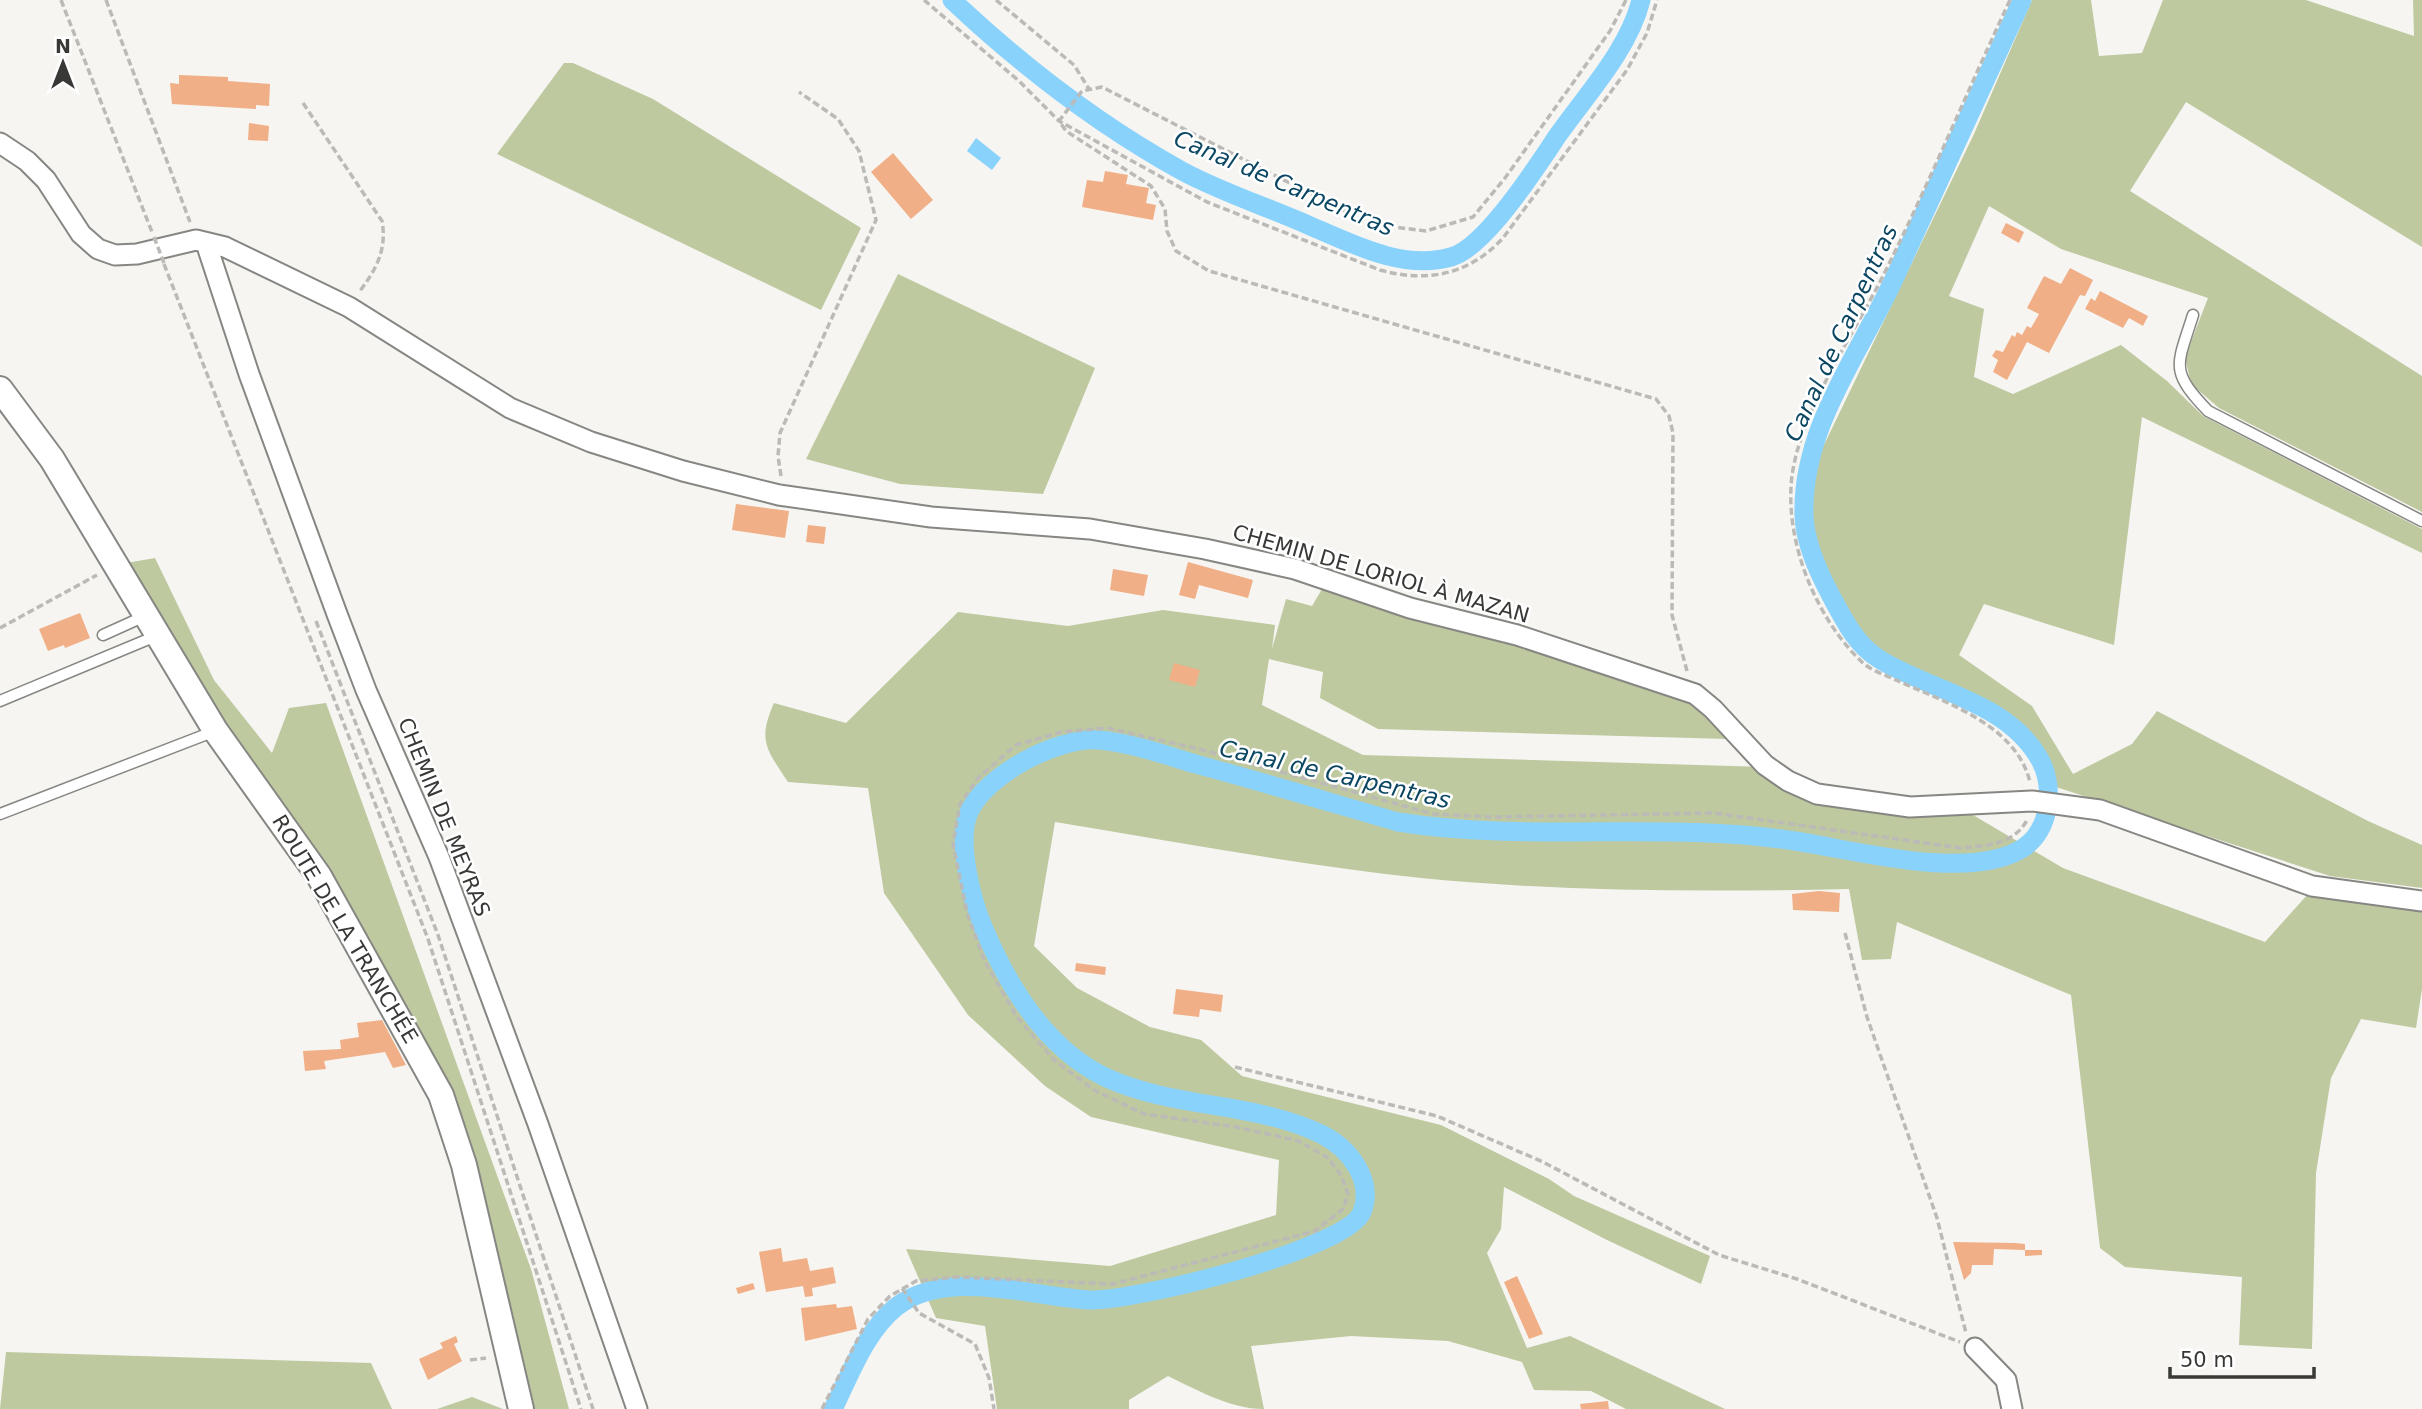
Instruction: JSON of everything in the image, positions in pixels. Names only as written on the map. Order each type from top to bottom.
[{"type":"street","points":[[0,143],[27,161],[46,180],[81,234],[98,250],[115,255],[137,254],[201,241]]},
{"type":"street","name":"CHEMIN DE LORIOL À MAZAN","points":[[201,241],[225,247],[348,307],[510,408],[591,442],[683,471],[779,495],[931,517],[1090,529],[1205,549],[1295,569],[1410,608],[1517,635],[1695,694],[1713,709],[1765,765],[1788,781],[1817,794],[1910,807],[2035,802],[2100,810],[2144,823],[2312,886],[2422,901]]},
{"type":"street","name":"CHEMIN DE MEYRAS","points":[[201,241],[366,690],[439,857],[529,1098],[637,1409]]},
{"type":"street","name":"ROUTE DE LA TRANCHÉE","points":[[0,389],[52,459],[215,730],[319,876],[442,1095],[464,1165],[521,1409]]},
{"type":"street","points":[[1971,1346],[2006,1381],[2012,1409]]},
{"type":"lane","points":[[2193,315],[2178,361],[2184,386],[2208,411],[2422,521]]},
{"type":"lane","points":[[103,635],[151,626]]},
{"type":"lane","points":[[0,701],[151,626]]},
{"type":"lane","points":[[0,814],[215,730]]},
{"type":"path","points":[[61,0],[428,939],[581,1409]]},
{"type":"path","points":[[106,0],[201,241]]},
{"type":"path","points":[[924,0],[1010,73],[1066,131],[1151,186],[1165,209],[1167,231],[1175,251],[1209,271],[1656,400],[1669,416],[1673,433],[1672,615],[1695,694]]},
{"type":"path","points":[[996,0],[1074,65],[1089,89]]},
{"type":"path","points":[[1059,121],[1076,97],[1089,89],[1102,88],[1370,224],[1426,231],[1473,217],[1611,31],[1626,0]]},
{"type":"path","points":[[1059,121],[1207,202],[1380,270],[1405,277],[1430,277],[1470,264],[1489,253],[1503,238],[1626,70],[1647,33],[1657,0]]},
{"type":"path","points":[[822,1409],[868,1320],[903,1289],[933,1277],[1113,1284],[1315,1231],[1343,1209],[1348,1194],[1341,1175],[1328,1158],[1299,1141],[1237,1127],[1144,1114],[1094,1090],[1054,1060],[1017,1017],[985,962],[967,914],[953,844],[960,804],[978,778],[1016,745],[1060,732],[1107,728],[1199,749],[1433,814],[1493,817],[1713,813],[1961,848],[2009,839],[2022,830],[2035,802],[2022,758],[2008,741],[1979,720],[1866,666],[1838,638],[1806,575],[1793,521],[1792,476],[1803,435],[1838,359],[1880,282],[2010,0]]},
{"type":"path","points":[[779,495],[780,433],[876,220],[859,151],[838,119],[799,92]]},
{"type":"path","points":[[303,103],[382,220],[385,239],[377,268],[348,307]]},
{"type":"path","points":[[0,628],[116,566]]},
{"type":"path","points":[[316,621],[438,935],[593,1409]]},
{"type":"path","points":[[1846,933],[1867,1017],[1937,1218],[1971,1346]]},
{"type":"path","points":[[1235,1067],[1437,1116],[1543,1162],[1719,1255],[1797,1279],[1971,1346]]},
{"type":"path","points":[[903,1289],[919,1313],[975,1344],[989,1378],[994,1409]]},
{"type":"green space","points":[[2032,0],[2091,0],[2099,56],[2142,53],[2163,0],[2306,0],[2414,36],[2413,0],[2422,0],[2422,247],[2186,102],[2130,191],[2422,376],[2422,512],[2219,408],[2191,384],[2185,357],[2208,298],[2061,249],[1989,206],[1949,296],[1984,309],[1974,377],[2013,394],[2121,345],[2167,381],[2203,416],[2422,529],[2422,553],[2142,417],[2114,645],[1984,604],[1959,655],[2032,706],[2073,774],[2132,744],[2157,711],[2368,821],[2422,845],[2422,888],[2330,876],[2056,787],[2038,748],[2007,715],[1878,652],[1853,626],[1821,568],[1808,521],[1810,474],[1974,134]]},
{"type":"green space","points":[[564,63],[573,63],[653,99],[861,228],[821,310],[497,154]]},
{"type":"green space","points":[[898,274],[1095,368],[1043,494],[900,484],[806,459]]},
{"type":"green space","points":[[155,558],[214,680],[272,753],[289,708],[326,703],[531,1269],[569,1409],[530,1409],[471,1164],[362,939],[277,796],[220,724],[126,563]]},
{"type":"green space","points":[[1322,589],[1676,687],[1699,706],[1727,739],[1378,729],[1320,698],[1323,672],[1269,659],[1262,705],[1363,755],[1765,767],[1780,784],[1842,808],[1913,815],[1973,815],[2063,868],[2265,942],[2308,894],[2422,910],[2422,989],[2416,1028],[2361,1019],[2331,1078],[2316,1173],[2312,1349],[2239,1345],[2242,1277],[2125,1267],[2100,1248],[2071,995],[1897,922],[1891,959],[1862,960],[1849,889],[1635,890],[1475,883],[1330,867],[1055,822],[1034,946],[1077,988],[1150,1027],[1201,1040],[1242,1076],[1441,1125],[1549,1179],[1574,1196],[1710,1256],[1701,1284],[1504,1187],[1501,1229],[1487,1253],[1527,1348],[1570,1336],[1725,1409],[1626,1409],[1591,1391],[1534,1390],[1522,1362],[1448,1341],[1351,1336],[1251,1346],[1264,1409],[1226,1402],[1168,1376],[1129,1400],[1129,1409],[997,1409],[985,1326],[936,1318],[906,1249],[1110,1266],[1276,1215],[1279,1160],[1091,1117],[1045,1086],[968,1015],[884,893],[868,788],[788,782],[770,753],[765,736],[774,703],[846,723],[958,612],[1068,626],[1163,610],[1275,625],[1272,649],[1286,599],[1312,606]]},
{"type":"green space","points":[[6,1352],[371,1363],[392,1409],[0,1409]]},
{"type":"green space","points":[[472,1397],[503,1409],[437,1409]]},
{"type":"water","points":[[976,138],[1001,158],[992,170],[967,151]]},
{"type":"building","points":[[179,75],[228,77],[228,81],[270,84],[269,106],[256,105],[256,109],[172,104],[170,83],[179,84]]},
{"type":"building","points":[[249,123],[269,126],[268,141],[248,140]]},
{"type":"building","points":[[893,153],[933,200],[911,219],[871,172]]},
{"type":"building","points":[[1105,171],[1128,175],[1126,184],[1149,188],[1146,203],[1156,205],[1153,220],[1082,207],[1087,180],[1103,182]]},
{"type":"building","points":[[2006,223],[2024,232],[2019,243],[2001,233]]},
{"type":"building","points":[[2070,268],[2093,280],[2085,296],[2080,295],[2049,353],[2027,342],[2007,380],[1993,372],[1998,360],[1992,356],[1996,350],[2003,352],[2012,335],[2015,337],[2017,332],[2022,335],[2027,326],[2031,328],[2039,314],[2027,308],[2044,276],[2061,284]]},
{"type":"building","points":[[2100,291],[2148,316],[2143,326],[2129,318],[2123,328],[2085,309],[2091,298],[2095,301]]},
{"type":"building","points":[[736,504],[789,511],[785,538],[732,530]]},
{"type":"building","points":[[808,525],[826,527],[824,544],[806,542]]},
{"type":"building","points":[[1188,562],[1253,580],[1248,598],[1199,585],[1195,599],[1179,595]]},
{"type":"building","points":[[1113,569],[1148,575],[1144,596],[1110,590]]},
{"type":"building","points":[[80,613],[90,638],[65,648],[64,645],[48,651],[39,629]]},
{"type":"building","points":[[1174,663],[1200,670],[1195,687],[1169,680]]},
{"type":"building","points":[[1819,891],[1840,893],[1839,912],[1793,910],[1792,894]]},
{"type":"building","points":[[1076,963],[1106,967],[1105,975],[1075,971]]},
{"type":"building","points":[[1176,989],[1223,995],[1221,1012],[1200,1009],[1199,1017],[1173,1014]]},
{"type":"building","points":[[382,1020],[406,1065],[393,1068],[385,1052],[324,1061],[326,1069],[305,1071],[303,1051],[341,1049],[340,1040],[359,1037],[357,1023]]},
{"type":"building","points":[[1953,1242],[2025,1244],[2025,1250],[1994,1249],[1993,1265],[1972,1265],[1971,1273],[1964,1280]]},
{"type":"building","points":[[781,1248],[783,1262],[807,1258],[810,1271],[833,1267],[836,1283],[812,1288],[813,1296],[805,1297],[803,1286],[766,1292],[759,1252]]},
{"type":"building","points":[[2025,1250],[2042,1250],[2042,1255],[2025,1256]]},
{"type":"building","points":[[1517,1276],[1543,1334],[1529,1339],[1504,1282]]},
{"type":"building","points":[[753,1283],[755,1289],[738,1294],[736,1288]]},
{"type":"building","points":[[836,1304],[837,1308],[852,1306],[857,1329],[805,1341],[801,1308]]},
{"type":"building","points":[[456,1336],[458,1342],[454,1344],[462,1361],[428,1380],[419,1359],[443,1348],[440,1343]]},
{"type":"building","points":[[1608,1401],[1609,1409],[1581,1409],[1580,1404]]},
{"type":"waterway","name":"Canal de Carpentras","points":[[952,0],[1061,93],[1120,134],[1182,171],[1359,247],[1396,258],[1414,260],[1451,257],[1465,250],[1495,222],[1606,70],[1627,36],[1641,0]]},
{"type":"waterway","name":"Canal de Carpentras","points":[[833,1409],[875,1329],[896,1307],[917,1295],[964,1286],[1089,1300],[1148,1292],[1191,1283],[1281,1257],[1319,1242],[1348,1226],[1362,1212],[1365,1200],[1362,1178],[1350,1157],[1333,1141],[1298,1124],[1160,1095],[1107,1078],[1066,1051],[1048,1034],[1018,995],[994,951],[975,903],[967,871],[965,824],[978,798],[991,784],[1044,751],[1082,741],[1099,740],[1124,744],[1398,822],[1447,828],[1745,835],[1911,861],[1943,863],[1973,863],[2000,858],[2023,848],[2032,840],[2040,830],[2048,806],[2047,781],[2039,758],[2025,739],[2008,723],[1988,710],[1900,670],[1879,659],[1863,646],[1845,621],[1821,576],[1810,546],[1804,516],[1806,484],[1822,423],[1849,364],[1894,279],[2022,0]]}]
